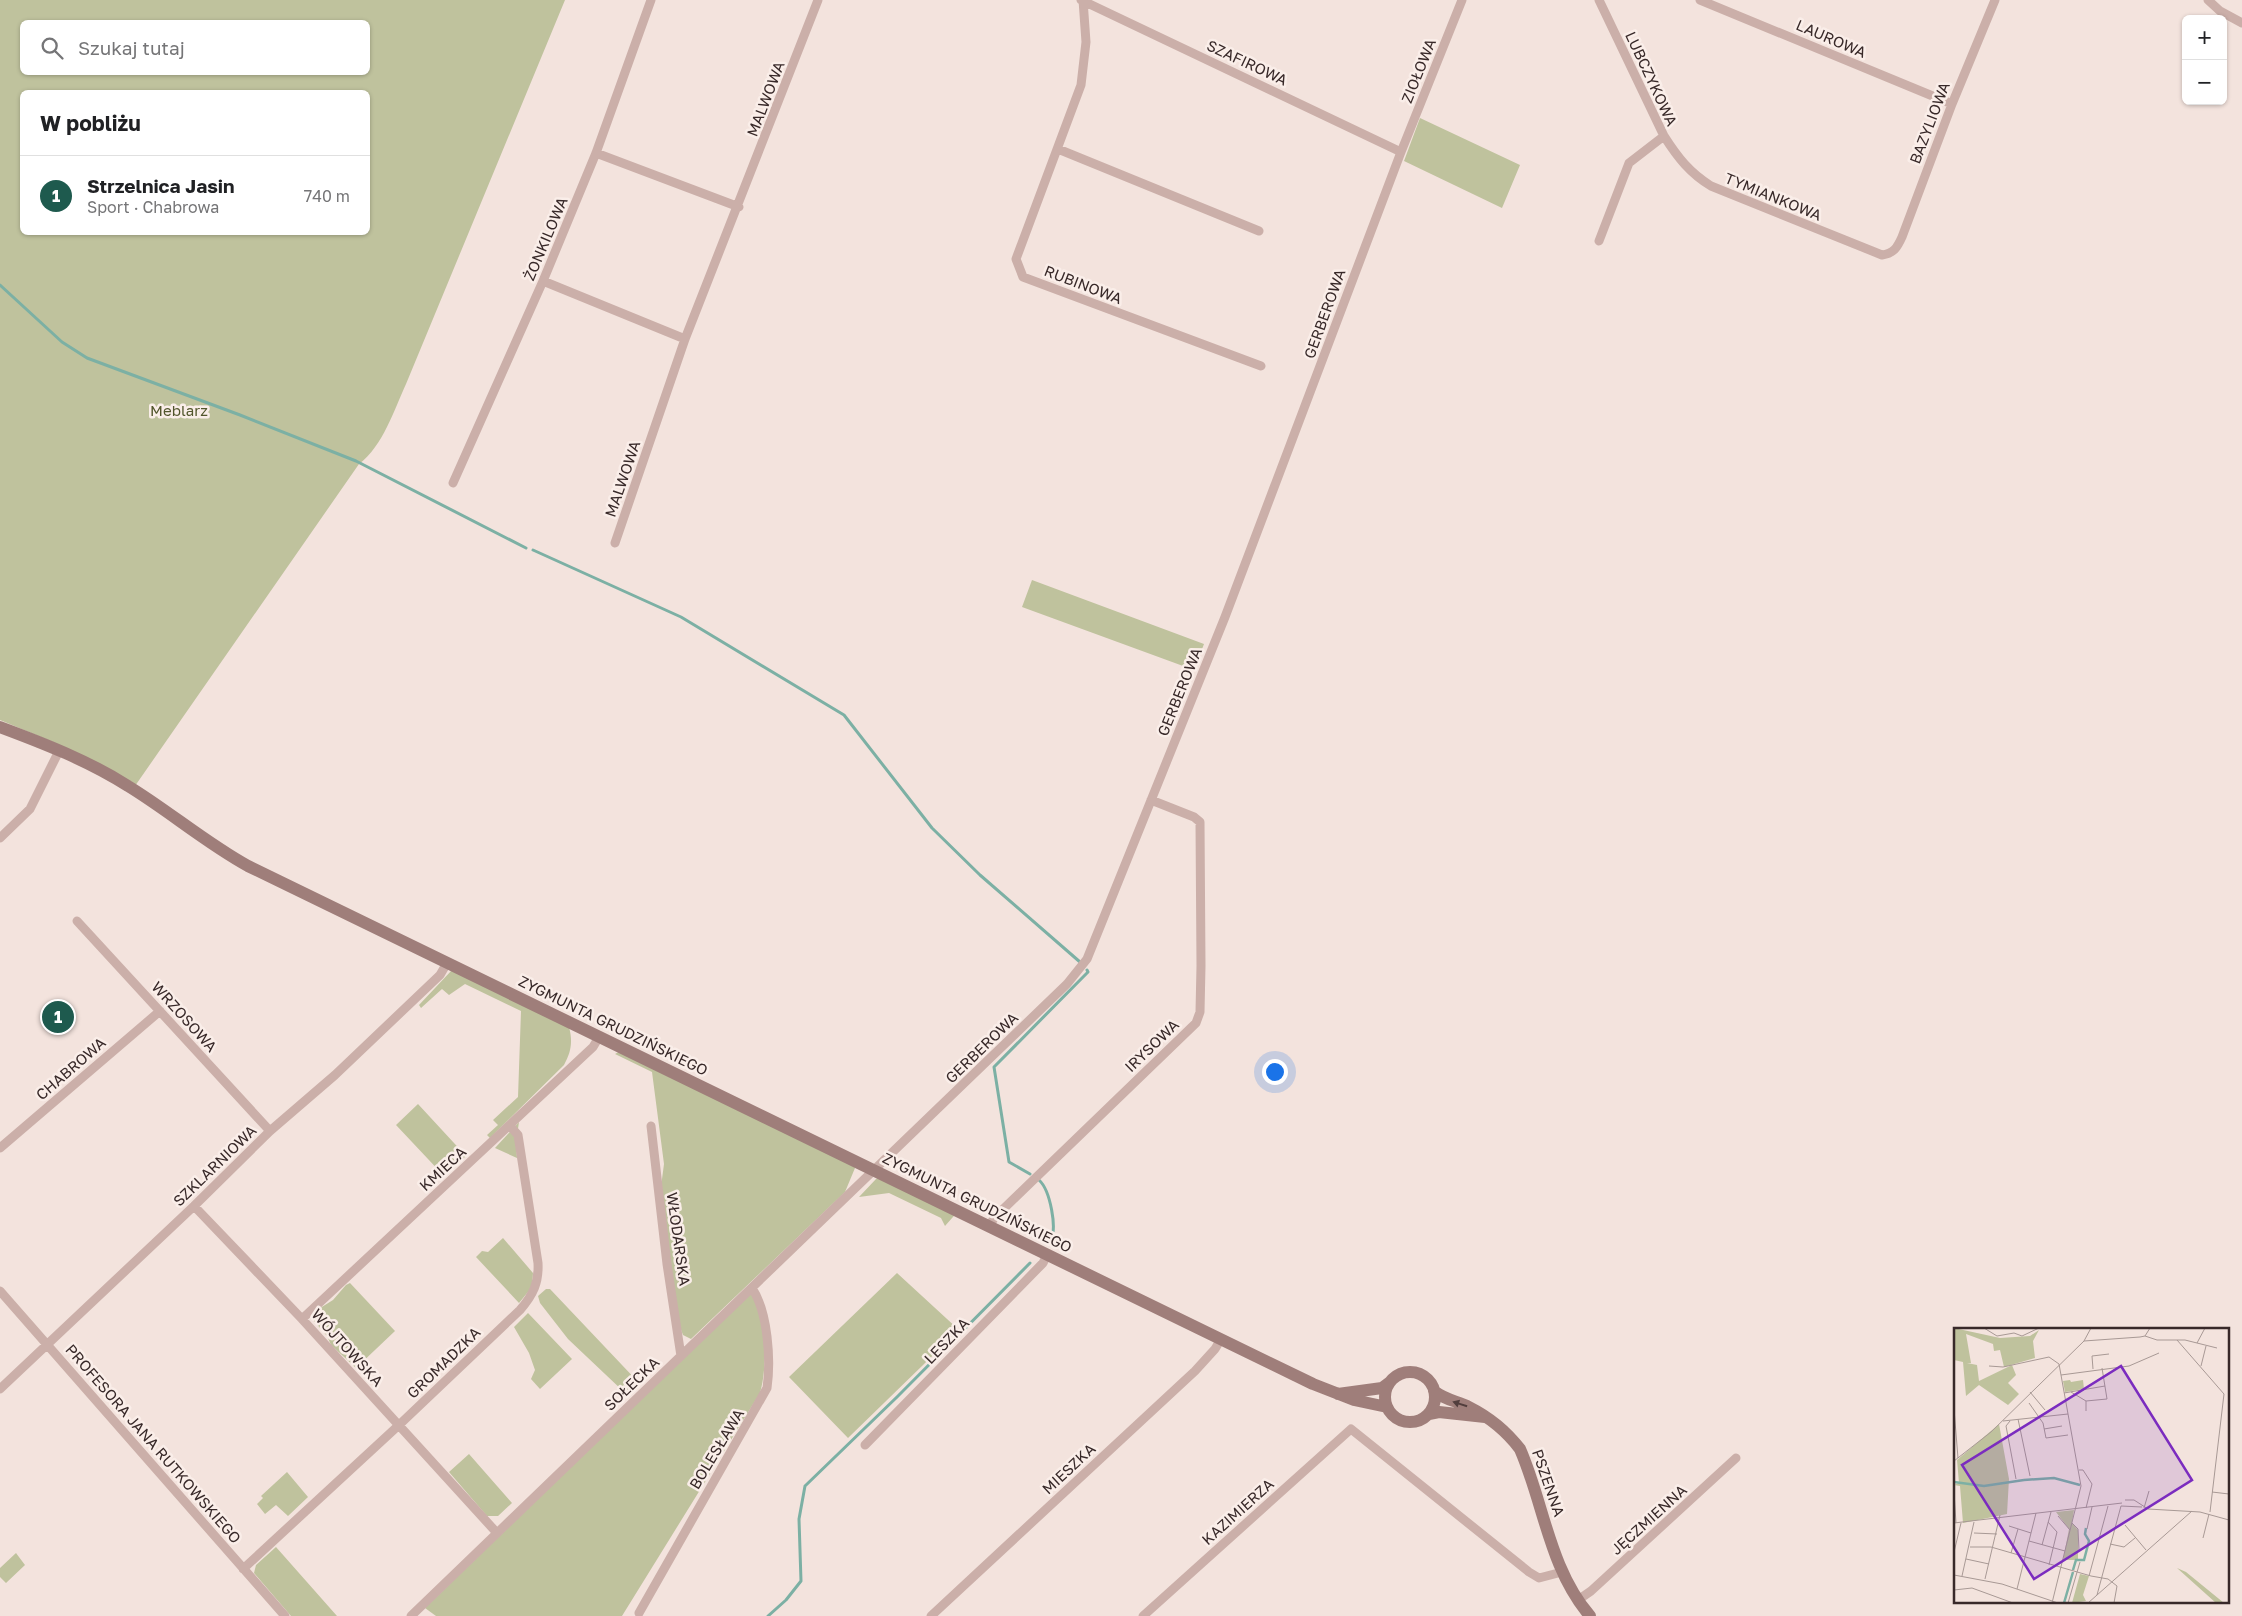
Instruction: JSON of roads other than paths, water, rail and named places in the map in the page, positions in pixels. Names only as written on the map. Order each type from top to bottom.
[{"type":"street","name":"ŻONKILOWA","points":[[453,483],[543,281],[596,153],[651,0]]},
{"type":"street","name":"MALWOWA","points":[[615,543],[685,338],[739,207],[818,0]]},
{"type":"street","name":"SZAFIROWA","points":[[1082,0],[1400,152]]},
{"type":"street","name":"RUBINOWA","points":[[1082,0],[1086,42],[1081,85],[1016,259],[1022,277],[1261,366]]},
{"type":"street","name":"ZIOŁOWA","points":[[1400,152],[1462,0]]},
{"type":"street","name":"LUBCZYKOWA","points":[[1598,0],[1664,136],[1629,164],[1599,241]]},
{"type":"street","name":"LAUROWA","points":[[1700,0],[1952,104]]},
{"type":"street","name":"BAZYLIOWA","points":[[1890,254],[1896,249],[1902,237],[1952,104],[1995,0]]},
{"type":"street","points":[[2208,0],[2220,12],[2242,23]]},
{"type":"street","name":"TYMIANKOWA","points":[[1664,136],[1684,166],[1694,176],[1711,186],[1882,255],[1890,254]]},
{"type":"street","points":[[1058,149],[1258,231]]},
{"type":"street","name":"GERBEROWA","points":[[873,1171],[1079,971],[1099,933],[1281,473],[1400,152]]},
{"type":"street","points":[[596,153],[739,207]]},
{"type":"street","points":[[543,281],[685,338]]},
{"type":"street","name":"ZYGMUNTA GRUDZIŃSKIEGO","points":[[0,727],[59,751],[128,785],[203,839],[248,866],[1221,1339]]},
{"type":"street","points":[[0,838],[28,811],[59,751]]},
{"type":"street","name":"IRYSOWA","points":[[989,1227],[994,1218],[1043,1169],[1196,1023],[1200,1012],[1201,976],[1200,822],[1194,817],[1151,800]]},
{"type":"street","name":"WRZOSOWA","points":[[77,921],[270,1131]]},
{"type":"street","name":"SZKLARNIOWA","points":[[0,1388],[194,1206],[270,1131],[335,1075],[436,979],[447,963]]},
{"type":"street","name":"CHABROWA","points":[[0,1148],[160,1012]]},
{"type":"street","name":"KMIECA","points":[[302,1318],[510,1126],[593,1047],[599,1037]]},
{"type":"street","name":"GROMADZKA","points":[[243,1569],[520,1310],[537,1284],[538,1263],[518,1135],[510,1126]]},
{"type":"street","name":"WŁODARSKA","points":[[650,1126],[667,1264],[682,1356]]},
{"type":"street","name":"SOŁECKA","points":[[411,1616],[873,1171]]},
{"type":"street","name":"WÓJTOWSKA","points":[[194,1206],[302,1318],[497,1533]]},
{"type":"street","name":"LESZKA","points":[[865,1445],[1048,1256]]},
{"type":"street","name":"BOLESŁAWA","points":[[639,1612],[767,1388],[768,1358],[763,1308],[752,1288]]},
{"type":"street","name":"PROFESORA JANA RUTKOWSKIEGO","points":[[0,1291],[285,1616]]},
{"type":"street","name":"PSZENNA","points":[[1221,1339],[1313,1384],[1354,1400],[1387,1407],[1395,1417],[1406,1422],[1418,1421],[1429,1414],[1439,1412],[1485,1417]]},
{"type":"street","name":"MIESZKA","points":[[931,1616],[1195,1371],[1215,1349],[1221,1339]]},
{"type":"street","name":"PSZENNA","points":[[1338,1394],[1382,1388],[1401,1374],[1415,1373],[1427,1379],[1434,1391],[1442,1397],[1469,1406],[1506,1432],[1520,1449],[1562,1572],[1578,1600],[1590,1616]]},
{"type":"street","points":[[1387,1407],[1386,1394],[1390,1382]]},
{"type":"street","points":[[1429,1414],[1435,1403],[1434,1391]]},
{"type":"street","name":"KAZIMIERZA","points":[[1143,1616],[1351,1429],[1534,1575],[1544,1577],[1562,1572]]},
{"type":"street","name":"JĘCZMIENNA","points":[[1578,1600],[1591,1591],[1736,1458]]},
{"type":"waterway","points":[[0,285],[62,342],[87,358],[356,461],[526,548]]},
{"type":"waterway","points":[[533,550],[681,617],[844,715],[932,828],[980,875],[1080,962]]},
{"type":"waterway","points":[[1030,1174],[1009,1162],[994,1067],[1088,972],[1087,970]]},
{"type":"waterway","points":[[1039,1180],[1043,1185],[1052,1210],[1053,1228],[1050,1242]]},
{"type":"waterway","points":[[768,1616],[786,1600],[801,1581],[799,1519],[805,1486],[897,1397],[1030,1263]]},
{"type":"place","name":"Strzelnica Jasin","points":[[58,1017]]},
{"type":"park label","name":"Meblarz","points":[[179,411]]}]
